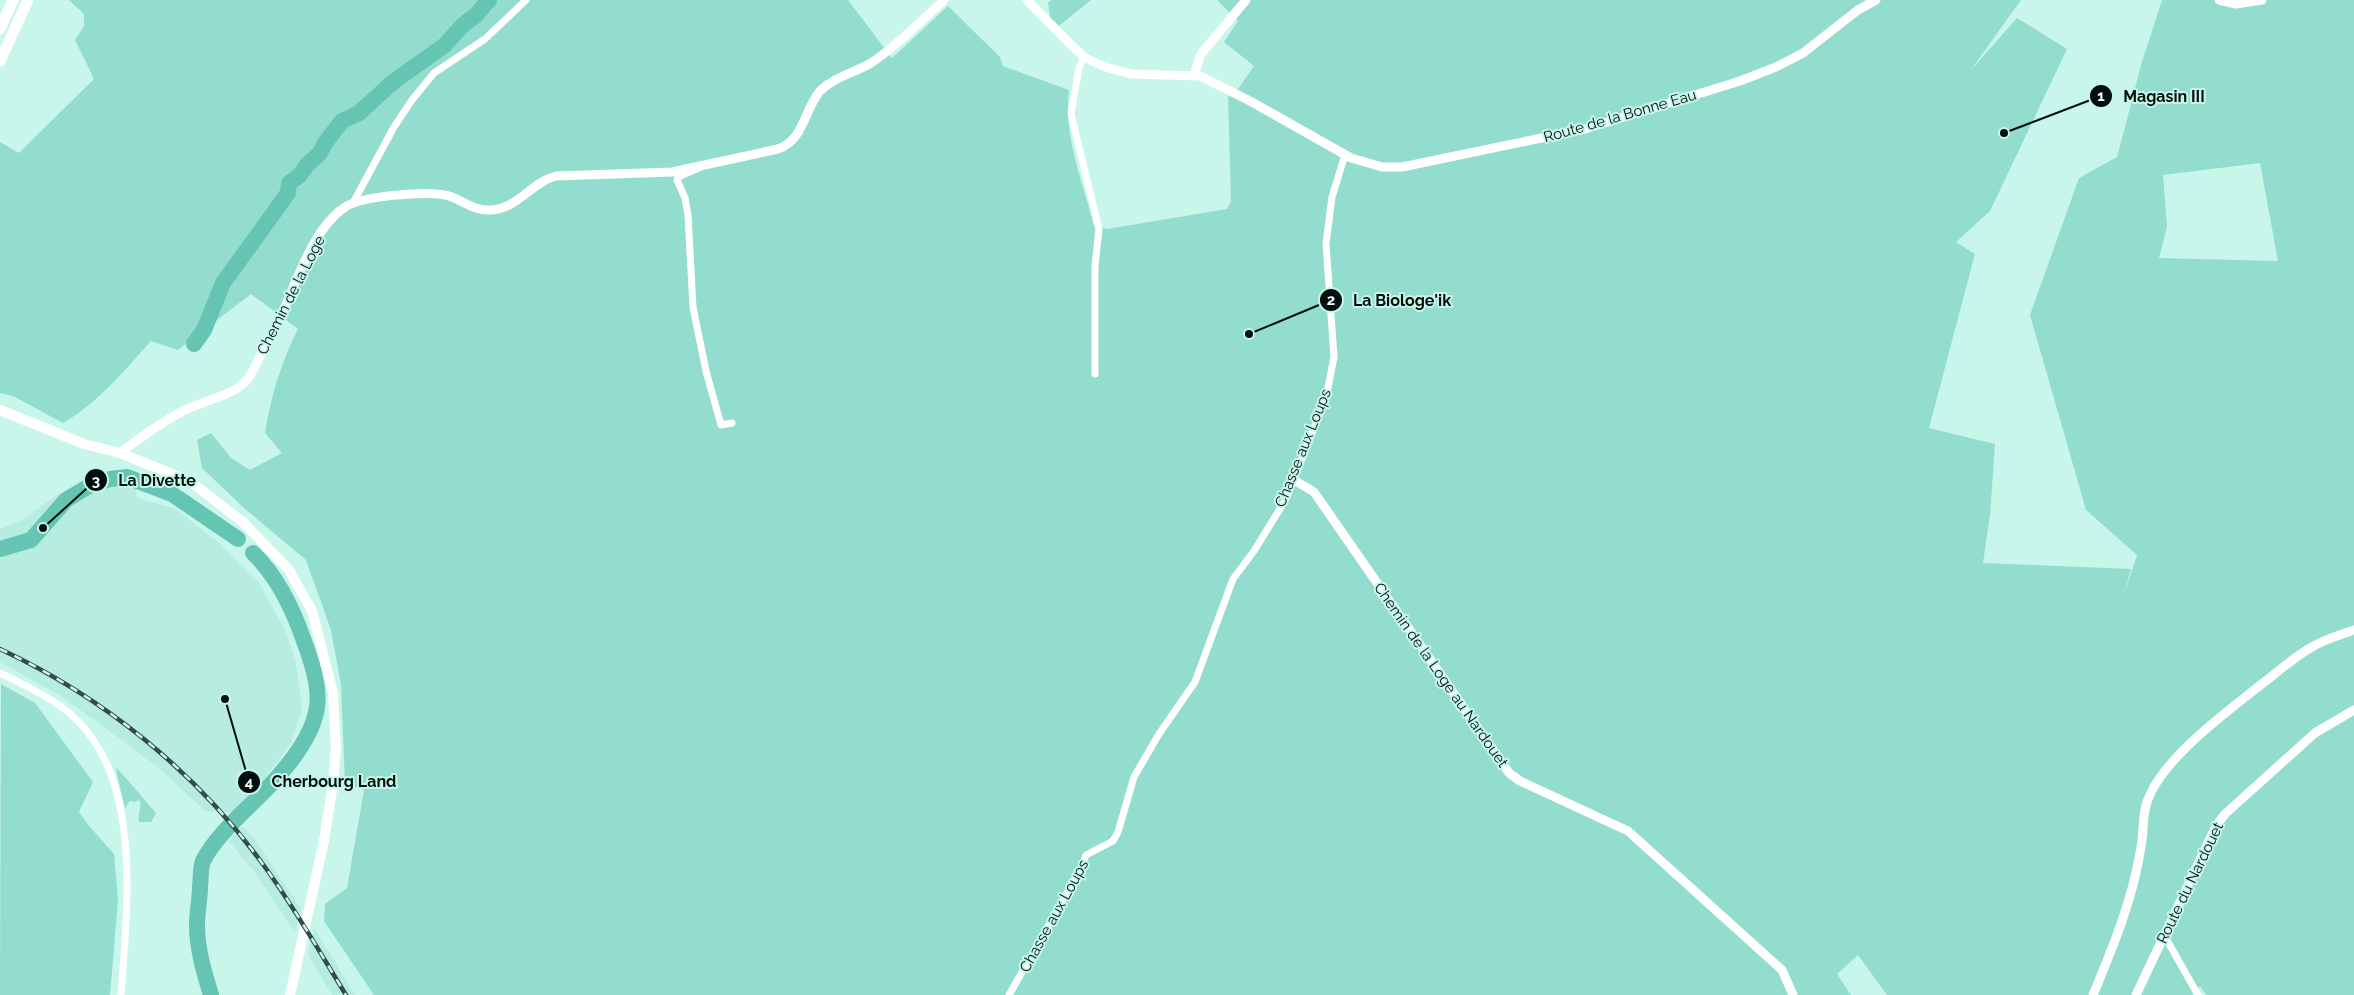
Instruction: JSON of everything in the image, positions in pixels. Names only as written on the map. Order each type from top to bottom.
[{"type":"main road","points":[[0,29],[13,0]]},
{"type":"main road","points":[[0,61],[28,0]]},
{"type":"main road","points":[[0,410],[84,444],[120,453],[192,482],[244,523],[289,570],[312,611],[330,676],[335,710],[336,742],[330,804],[290,995]]},
{"type":"street","points":[[353,203],[394,127],[412,100],[434,73],[485,39],[526,0]]},
{"type":"street","name":"Chemin de la Loge","points":[[120,453],[182,411],[231,391],[248,380],[315,244],[330,220],[353,203],[425,192],[450,197],[473,209],[501,209],[518,200],[545,179],[556,176],[672,172],[701,167],[757,152],[778,149],[788,144],[801,128],[814,100],[827,85],[870,63],[944,0]]},
{"type":"street","points":[[1028,0],[1084,57],[1105,67],[1131,74],[1194,75],[1198,58],[1246,0]]},
{"type":"street","name":"Route de la Bonne Eau","points":[[1194,75],[1233,92],[1344,155],[1369,164],[1402,167],[1569,133],[1625,118],[1740,81],[1790,61],[1819,42],[1858,10],[1876,0]]},
{"type":"street","points":[[2219,0],[2236,4],[2262,0]]},
{"type":"street","points":[[1084,57],[1079,68],[1071,114],[1100,229],[1096,266],[1095,374]]},
{"type":"street","name":"Chasse aux Loups","points":[[1009,995],[1079,872],[1086,855],[1113,841],[1120,825],[1129,789],[1141,763],[1195,682],[1233,578],[1254,551],[1286,499],[1294,480],[1326,398],[1334,357],[1326,244],[1332,197],[1344,155]]},
{"type":"street","points":[[701,167],[678,177],[677,180],[685,198],[688,215],[693,307],[706,371],[721,425],[732,424]]},
{"type":"street","name":"Chemin de la Loge au Nardouet","points":[[1294,480],[1314,492],[1509,773],[1520,781],[1628,831],[1782,970],[1793,995]]},
{"type":"street","points":[[2093,995],[2120,932],[2141,847],[2143,816],[2147,801],[2159,780],[2179,755],[2220,717],[2298,656],[2323,641],[2354,630]]},
{"type":"street","points":[[0,673],[60,706],[86,730],[102,752],[113,778],[128,866],[128,902],[121,995]]},
{"type":"street","name":"Route du Nardouet","points":[[2136,995],[2216,826],[2225,814],[2315,733],[2354,710]]},
{"type":"street","points":[[2164,935],[2198,995]]},
{"type":"shaded area","points":[[69,0],[848,0],[892,58],[948,6],[1000,57],[1003,66],[1069,90],[1069,124],[1075,159],[1094,226],[1107,229],[1227,209],[1231,201],[1228,96],[1238,89],[1254,66],[1224,42],[1238,21],[1217,0],[2021,0],[1970,71],[2017,18],[2067,49],[1990,211],[1956,242],[1975,254],[1929,428],[1995,444],[1990,515],[1983,563],[2131,569],[2124,595],[2137,555],[2086,510],[2030,315],[2079,178],[2117,157],[2142,62],[2162,0],[2354,0],[2354,995],[2206,995],[2200,986],[2193,995],[1887,995],[1858,955],[1837,974],[1851,995],[374,995],[324,921],[325,904],[347,888],[364,790],[345,783],[341,685],[331,630],[306,560],[244,508],[202,468],[197,440],[211,433],[231,458],[250,470],[282,453],[265,433],[277,380],[298,329],[251,294],[178,350],[151,341],[99,396],[63,423],[13,396],[0,393],[0,142],[19,153],[94,79],[75,40],[84,26],[84,14]],"holes":[[[2260,163],[2278,261],[2159,258],[2167,226],[2163,175]]]},
{"type":"shaded area","points":[[1052,0],[1091,0],[1059,26],[1050,17],[1048,2]]},
{"type":"shaded area","points":[[135,484],[137,498],[176,509],[219,543],[258,581],[286,632],[296,663],[302,709],[290,745],[257,788],[234,813],[205,811],[160,769],[108,730],[59,695],[0,662],[0,529],[19,522],[60,493],[100,486]]},
{"type":"shaded area","points":[[1,684],[35,703],[93,782],[79,812],[114,854],[118,900],[110,995],[0,995]]},
{"type":"shaded area","points":[[117,768],[156,813],[151,822],[139,822],[139,799],[136,802],[130,801],[125,808]]},
{"type":"shaded area","points":[[243,826],[256,841],[301,909],[295,933],[255,873],[229,841]]},
{"type":"shaded area","points":[[314,928],[355,995],[332,995],[308,955]]},
{"type":"waterway","points":[[194,344],[204,330],[223,283],[288,193],[289,183],[299,176],[307,165],[320,153],[325,143],[342,121],[359,113],[393,82],[445,45],[489,0]]},
{"type":"waterway","points":[[0,549],[31,540],[66,500],[89,486],[110,479],[127,477],[172,494],[238,539]]},
{"type":"waterway","points":[[211,995],[201,960],[197,934],[197,915],[203,861],[222,834],[278,777],[299,750],[314,721],[318,699],[314,673],[307,648],[295,617],[284,594],[270,572],[253,553]]},
{"type":"railway","points":[[0,649],[38,668],[75,690],[144,739],[177,768],[236,829],[262,863],[306,928],[346,995]]},
{"type":"place","name":"Magasin III","points":[[2004,133]]},
{"type":"place","name":"La Biologe'ik","points":[[1249,334]]},
{"type":"place","name":"La Divette","points":[[43,528]]},
{"type":"place","name":"Cherbourg Land","points":[[225,699]]}]
